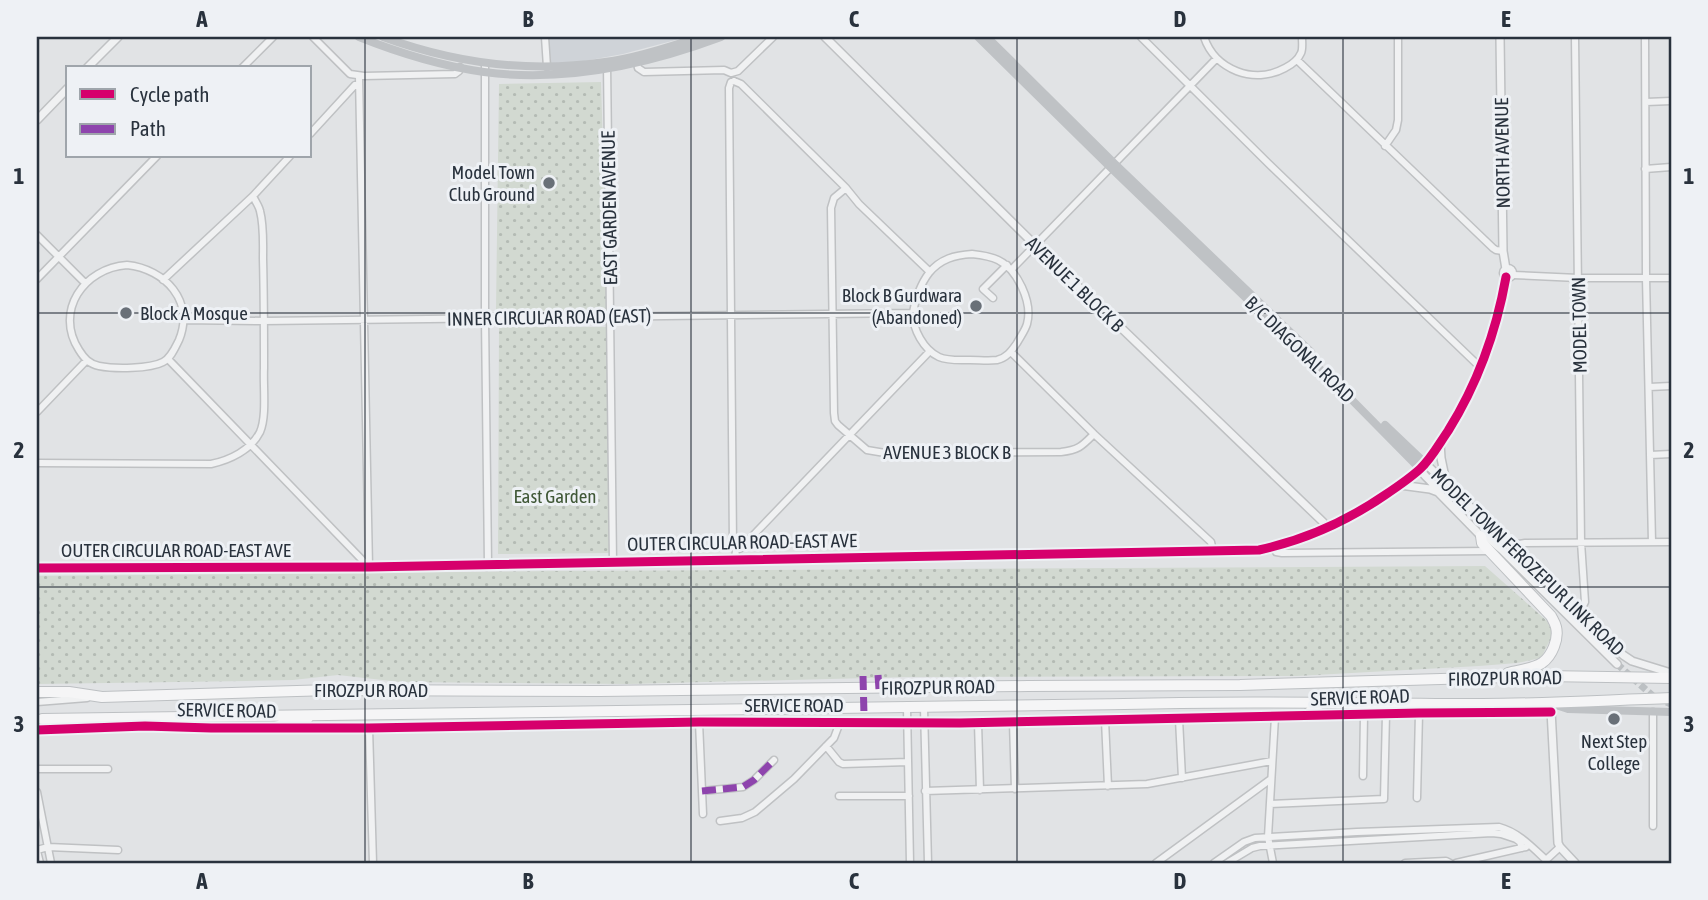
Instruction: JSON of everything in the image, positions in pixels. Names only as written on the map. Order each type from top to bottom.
[{"type":"main road","points":[[359,37],[411,55],[460,67],[555,74],[637,63],[687,50],[721,37]]},
{"type":"main road","points":[[383,37],[485,68],[607,66],[699,37]]},
{"type":"main road","name":"B/C DIAGONAL ROAD","points":[[978,37],[1423,466]]},
{"type":"main road","name":"B/C DIAGONAL ROAD","points":[[987,37],[1113,166]]},
{"type":"main road","points":[[1480,678],[1525,669],[1544,662],[1556,638],[1556,627],[1551,616],[1482,543],[1482,536]]},
{"type":"main road","name":"FIROZPUR ROAD","points":[[37,692],[102,696],[331,690],[599,691],[1240,685],[1671,675]]},
{"type":"main road","name":"FIROZPUR ROAD","points":[[1551,708],[1671,698]]},
{"type":"main road","points":[[1305,716],[1322,702]]},
{"type":"main road","name":"FIROZPUR ROAD","points":[[42,719],[1322,702],[1486,704],[1671,712]]},
{"type":"main road","points":[[271,728],[322,715]]},
{"type":"street","points":[[89,66],[118,37]]},
{"type":"street","points":[[244,66],[273,37]]},
{"type":"street","points":[[313,37],[359,80],[455,74],[460,67]]},
{"type":"street","points":[[545,37],[547,67]]},
{"type":"street","points":[[735,560],[729,88],[738,71],[773,37]]},
{"type":"street","name":"AVENUE 1 BLOCK B","points":[[825,37],[1035,245],[1323,522],[1325,529]]},
{"type":"street","points":[[1141,37],[1481,368]]},
{"type":"street","points":[[1204,37],[1216,59],[1235,71],[1258,75],[1280,71],[1297,60],[1301,53],[1302,37]]},
{"type":"street","points":[[1385,146],[1396,130],[1398,120],[1398,37]]},
{"type":"street","name":"NORTH AVENUE","points":[[1500,37],[1503,251],[1508,274]]},
{"type":"street","name":"MODEL TOWN","points":[[1575,37],[1584,602],[1579,611]]},
{"type":"street","points":[[1645,37],[1646,278],[1652,542]]},
{"type":"street","points":[[993,298],[983,289],[1035,245],[1216,59]]},
{"type":"street","points":[[1297,60],[1493,248],[1503,251]]},
{"type":"street","points":[[637,63],[638,68],[645,72],[724,70],[734,77],[930,272]]},
{"type":"street","name":"EAST GARDEN AVENUE","points":[[607,66],[613,563]]},
{"type":"street","points":[[485,68],[488,564]]},
{"type":"street","points":[[312,132],[359,80]]},
{"type":"street","points":[[359,80],[369,567]]},
{"type":"street","points":[[37,120],[66,90]]},
{"type":"street","points":[[1646,102],[1671,101]]},
{"type":"street","points":[[37,279],[155,158]]},
{"type":"street","points":[[163,280],[253,196],[288,158]]},
{"type":"street","points":[[1645,169],[1671,167]]},
{"type":"street","points":[[846,188],[834,198],[831,208],[834,413],[835,421],[849,435]]},
{"type":"street","points":[[37,463],[211,464],[234,456],[259,435],[263,423],[262,227],[260,210],[253,196]]},
{"type":"street","points":[[37,235],[85,283]]},
{"type":"street","points":[[972,254],[992,257],[1009,267],[1024,293],[1028,315],[1025,329],[1011,352],[998,360],[948,359],[939,357],[924,345],[913,313],[920,289],[930,272],[950,257],[972,254]]},
{"type":"street","points":[[127,265],[150,270],[163,280],[181,303],[184,320],[178,343],[168,359],[162,363],[140,366],[105,367],[86,360],[75,345],[70,319],[75,297],[85,283],[103,271],[127,265]]},
{"type":"street","points":[[1508,274],[1578,278],[1671,278]]},
{"type":"street","name":"OUTER CIRCULAR ROAD-EAST AVE","points":[[37,568],[613,563],[1246,551],[1274,546],[1307,537],[1366,509],[1423,466],[1469,394],[1481,368],[1508,274]]},
{"type":"street","name":"INNER CIRCULAR ROAD (EAST)","points":[[184,320],[913,313]]},
{"type":"street","points":[[736,550],[741,548],[930,351]]},
{"type":"street","points":[[1011,352],[1094,434],[1211,542],[1213,551]]},
{"type":"street","points":[[168,359],[369,567]]},
{"type":"street","points":[[37,412],[86,360]]},
{"type":"street","points":[[1648,387],[1671,386]]},
{"type":"street","name":"AVENUE 3 BLOCK B","points":[[849,435],[873,453],[898,453],[1061,452],[1081,447],[1094,434]]},
{"type":"street","points":[[1440,442],[1446,482]]},
{"type":"street","points":[[1650,455],[1671,454]]},
{"type":"street","name":"MODEL TOWN FEROZEPUR LINK ROAD","points":[[1423,466],[1446,482],[1628,658],[1671,675]]},
{"type":"street","name":"B/C DIAGONAL ROAD","points":[[1423,466],[1423,473],[1436,486],[1438,492],[1482,536],[1501,549],[1617,664]]},
{"type":"street","points":[[1400,485],[1438,492]]},
{"type":"street","points":[[1514,549],[1525,542],[1671,542]]},
{"type":"street","points":[[1274,546],[1276,552],[1282,554],[1489,551]]},
{"type":"street","points":[[37,702],[102,696]]},
{"type":"street","points":[[907,708],[910,863]]},
{"type":"street","points":[[924,708],[928,863]]},
{"type":"street","points":[[1551,708],[1558,837],[1560,847],[1576,863]]},
{"type":"street","name":"SERVICE ROAD","points":[[37,730],[145,726],[369,728],[699,722],[978,723],[1364,715],[1551,708]]},
{"type":"street","points":[[1653,712],[1653,827]]},
{"type":"street","points":[[1418,798],[1419,713]]},
{"type":"street","points":[[1270,804],[1384,799],[1386,714]]},
{"type":"street","points":[[1363,776],[1364,715]]},
{"type":"street","points":[[1273,863],[1268,837],[1275,717]]},
{"type":"street","points":[[1180,719],[1182,778]]},
{"type":"street","points":[[1105,720],[1108,786]]},
{"type":"street","points":[[699,722],[703,814]]},
{"type":"street","points":[[720,821],[742,818],[755,812],[794,779],[826,746],[837,732],[840,722]]},
{"type":"street","points":[[1013,722],[1015,789]]},
{"type":"street","points":[[978,723],[980,790]]},
{"type":"street","points":[[369,728],[373,863]]},
{"type":"street","points":[[826,746],[843,764],[908,762]]},
{"type":"street","points":[[702,791],[743,787],[774,760]]},
{"type":"street","points":[[925,791],[1147,784],[1272,761]]},
{"type":"street","points":[[37,769],[108,769]]},
{"type":"street","points":[[1156,863],[1271,779]]},
{"type":"street","points":[[37,792],[51,863]]},
{"type":"street","points":[[839,796],[909,796]]},
{"type":"street","points":[[1214,863],[1244,842],[1268,837],[1499,827],[1514,833],[1530,845],[1544,862],[1560,847]]},
{"type":"street","points":[[1227,863],[1252,848],[1269,845],[1492,833],[1510,836],[1520,842],[1522,848]]},
{"type":"street","points":[[1456,863],[1530,845]]},
{"type":"street","points":[[40,863],[37,850],[48,847],[118,850]]},
{"type":"street","points":[[1405,863],[1450,863]]},
{"type":"shaded area","points":[[548,37],[687,37],[623,54],[551,64]]},
{"type":"green space","points":[[601,82],[608,312],[496,310],[499,84]]},
{"type":"green space","name":"East Garden","points":[[499,327],[606,327],[614,553],[498,554]]},
{"type":"green space","points":[[1485,566],[1547,621],[1553,634],[1541,658],[1479,666],[1297,676],[908,677],[628,684],[400,682],[338,675],[293,680],[37,684],[37,576]]},
{"type":"tunnel","points":[[1617,664],[1654,697],[1671,704]]},
{"type":"marked path","points":[[878,675],[879,689]]},
{"type":"marked path","points":[[863,676],[864,715]]},
{"type":"marked path","points":[[702,791],[743,787],[774,760]]},
{"type":"cycle path","points":[[37,568],[369,567],[1259,550],[1293,541],[1341,521],[1389,492],[1424,465],[1459,413],[1477,376],[1497,318],[1506,277]]},
{"type":"cycle path","points":[[37,730],[145,726],[369,728],[699,722],[960,723],[1551,712]]},
{"type":"place","name":"Model Town Club Ground","points":[[549,183]]},
{"type":"place","name":"Block B Gurdwara (Abandoned)","points":[[976,306]]},
{"type":"place","name":"Block A Mosque","points":[[126,313]]},
{"type":"place","name":"Next Step College","points":[[1614,719]]}]
